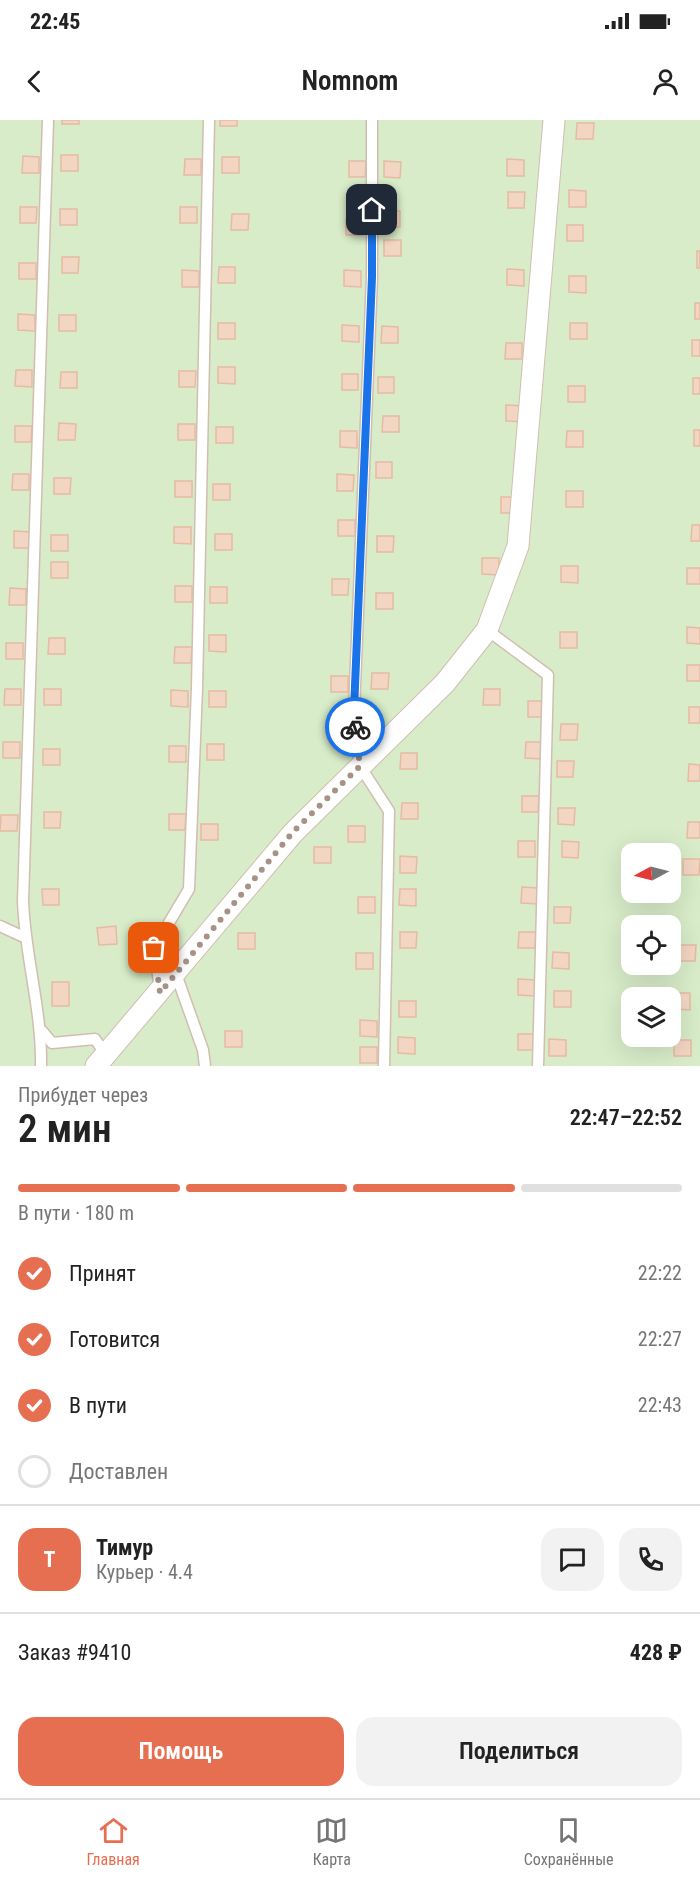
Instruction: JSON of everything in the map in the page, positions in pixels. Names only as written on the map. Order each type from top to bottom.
[{"type":"street","points":[[101,1060],[160,993],[293,832],[445,683],[487,630],[518,546],[554,120]]},
{"type":"lane","points":[[41,1066],[42,1031],[24,937],[48,120]]},
{"type":"lane","points":[[160,993],[154,948],[189,889],[198,676],[209,120]]},
{"type":"lane","points":[[372,120],[372,277],[354,710],[360,766],[389,811],[384,1066]]},
{"type":"lane","points":[[487,630],[549,675],[538,1066]]},
{"type":"lane","points":[[0,926],[24,937]]},
{"type":"lane","points":[[176,974],[204,1050],[205,1066]]},
{"type":"lane","points":[[42,1031],[52,1043],[95,1039],[101,1060]]},
{"type":"green space","points":[[0,120],[700,120],[700,1066],[0,1066]]},
{"type":"building","points":[[62,120],[79,120],[79,124],[62,124]]},
{"type":"building","points":[[220,120],[237,120],[237,126],[220,126]]},
{"type":"building","points":[[577,123],[594,123],[593,139],[576,139]]},
{"type":"building","points":[[61,155],[78,155],[78,171],[61,171]]},
{"type":"building","points":[[23,156],[39,157],[39,173],[22,173]]},
{"type":"building","points":[[222,157],[239,157],[239,173],[222,173]]},
{"type":"building","points":[[185,159],[201,159],[201,175],[184,175]]},
{"type":"building","points":[[507,159],[524,160],[524,176],[507,176]]},
{"type":"building","points":[[349,161],[366,161],[365,177],[349,177]]},
{"type":"building","points":[[384,161],[401,162],[400,178],[384,177]]},
{"type":"building","points":[[569,190],[586,191],[586,207],[569,207]]},
{"type":"building","points":[[508,192],[525,192],[524,208],[508,208]]},
{"type":"building","points":[[20,207],[37,207],[36,223],[20,223]]},
{"type":"building","points":[[180,207],[197,207],[197,223],[180,223]]},
{"type":"building","points":[[60,209],[77,209],[77,225],[60,225]]},
{"type":"building","points":[[383,210],[400,211],[400,227],[383,227]]},
{"type":"building","points":[[232,214],[249,214],[248,230],[231,230]]},
{"type":"building","points":[[346,219],[363,219],[363,235],[346,235]]},
{"type":"building","points":[[567,225],[583,225],[583,241],[567,241]]},
{"type":"building","points":[[384,240],[401,240],[401,256],[384,256]]},
{"type":"building","points":[[697,251],[700,251],[700,268],[697,268]]},
{"type":"building","points":[[62,257],[79,257],[78,273],[62,273]]},
{"type":"building","points":[[19,263],[36,263],[36,279],[19,279]]},
{"type":"building","points":[[219,267],[235,267],[235,283],[218,283]]},
{"type":"building","points":[[507,269],[524,270],[524,286],[507,285]]},
{"type":"building","points":[[182,270],[199,271],[199,287],[182,287]]},
{"type":"building","points":[[344,270],[361,271],[361,287],[344,286]]},
{"type":"building","points":[[569,276],[586,276],[586,293],[569,292]]},
{"type":"building","points":[[695,303],[700,303],[700,319],[695,319]]},
{"type":"building","points":[[18,314],[35,315],[35,331],[18,330]]},
{"type":"building","points":[[59,315],[76,315],[76,331],[59,331]]},
{"type":"building","points":[[218,323],[235,323],[235,339],[218,339]]},
{"type":"building","points":[[570,323],[587,323],[587,339],[570,339]]},
{"type":"building","points":[[342,325],[359,326],[359,342],[342,341]]},
{"type":"building","points":[[382,326],[398,327],[398,343],[381,343]]},
{"type":"building","points":[[692,340],[700,340],[700,356],[692,356]]},
{"type":"building","points":[[506,343],[522,343],[522,359],[505,359]]},
{"type":"building","points":[[218,367],[235,367],[235,384],[218,383]]},
{"type":"building","points":[[16,370],[32,370],[32,387],[15,386]]},
{"type":"building","points":[[179,371],[196,371],[195,387],[179,387]]},
{"type":"building","points":[[61,372],[77,372],[77,388],[60,388]]},
{"type":"building","points":[[342,374],[358,374],[358,390],[342,390]]},
{"type":"building","points":[[378,377],[394,377],[394,393],[378,393]]},
{"type":"building","points":[[693,378],[700,378],[700,394],[693,394]]},
{"type":"building","points":[[568,386],[585,386],[585,402],[568,402]]},
{"type":"building","points":[[506,405],[523,406],[523,422],[506,421]]},
{"type":"building","points":[[383,416],[399,416],[399,432],[382,432]]},
{"type":"building","points":[[59,423],[76,424],[75,440],[58,440]]},
{"type":"building","points":[[178,424],[195,424],[195,440],[178,440]]},
{"type":"building","points":[[15,426],[32,426],[31,442],[15,442]]},
{"type":"building","points":[[216,427],[233,427],[233,443],[216,443]]},
{"type":"building","points":[[694,430],[700,430],[700,446],[694,446]]},
{"type":"building","points":[[340,431],[357,431],[357,448],[340,447]]},
{"type":"building","points":[[567,431],[583,431],[583,447],[566,447]]},
{"type":"building","points":[[376,462],[392,462],[392,478],[376,478]]},
{"type":"building","points":[[13,474],[29,474],[29,490],[12,490]]},
{"type":"building","points":[[337,474],[354,475],[353,491],[337,491]]},
{"type":"building","points":[[54,478],[71,478],[70,494],[54,494]]},
{"type":"building","points":[[175,481],[192,481],[192,497],[175,497]]},
{"type":"building","points":[[213,484],[230,484],[230,500],[213,500]]},
{"type":"building","points":[[566,491],[583,491],[583,507],[566,507]]},
{"type":"building","points":[[501,497],[518,497],[518,513],[501,513]]},
{"type":"building","points":[[338,520],[355,520],[355,536],[338,536]]},
{"type":"building","points":[[692,525],[700,525],[700,541],[691,541]]},
{"type":"building","points":[[174,527],[191,527],[191,544],[174,543]]},
{"type":"building","points":[[14,531],[31,532],[31,548],[14,548]]},
{"type":"building","points":[[215,534],[232,534],[232,550],[215,550]]},
{"type":"building","points":[[51,535],[68,535],[68,551],[51,551]]},
{"type":"building","points":[[377,536],[394,536],[393,552],[377,552]]},
{"type":"building","points":[[482,558],[499,558],[499,575],[482,574]]},
{"type":"building","points":[[51,562],[68,562],[68,578],[51,578]]},
{"type":"building","points":[[561,566],[578,566],[578,583],[561,582]]},
{"type":"building","points":[[687,568],[700,568],[700,584],[687,584]]},
{"type":"building","points":[[332,579],[349,579],[348,595],[332,595]]},
{"type":"building","points":[[175,586],[192,586],[192,602],[175,602]]},
{"type":"building","points":[[210,587],[227,587],[227,603],[210,603]]},
{"type":"building","points":[[10,588],[26,589],[26,605],[9,605]]},
{"type":"building","points":[[376,593],[393,593],[393,609],[376,609]]},
{"type":"building","points":[[687,627],[700,628],[700,644],[687,643]]},
{"type":"building","points":[[560,632],[577,632],[577,648],[560,648]]},
{"type":"building","points":[[209,635],[226,635],[226,652],[209,651]]},
{"type":"building","points":[[49,638],[65,638],[65,654],[48,654]]},
{"type":"building","points":[[6,643],[23,643],[23,659],[6,659]]},
{"type":"building","points":[[175,647],[192,647],[191,663],[174,663]]},
{"type":"building","points":[[687,665],[700,665],[700,681],[687,681]]},
{"type":"building","points":[[372,673],[389,673],[388,689],[371,689]]},
{"type":"building","points":[[331,676],[348,676],[348,692],[331,692]]},
{"type":"building","points":[[5,689],[21,689],[21,705],[4,705]]},
{"type":"building","points":[[44,689],[61,689],[61,705],[44,705]]},
{"type":"building","points":[[484,689],[500,689],[500,705],[483,705]]},
{"type":"building","points":[[171,690],[188,691],[188,707],[171,706]]},
{"type":"building","points":[[209,691],[226,691],[226,707],[209,707]]},
{"type":"building","points":[[528,701],[545,701],[545,717],[528,717]]},
{"type":"building","points":[[689,707],[700,707],[700,723],[689,723]]},
{"type":"building","points":[[561,724],[578,724],[577,740],[560,740]]},
{"type":"building","points":[[3,742],[20,742],[20,758],[3,758]]},
{"type":"building","points":[[526,742],[543,742],[542,759],[525,758]]},
{"type":"building","points":[[207,744],[224,744],[224,760],[207,760]]},
{"type":"building","points":[[169,746],[186,746],[186,762],[169,762]]},
{"type":"building","points":[[43,749],[60,749],[60,765],[43,765]]},
{"type":"building","points":[[401,753],[417,753],[417,769],[400,769]]},
{"type":"building","points":[[557,761],[574,761],[573,777],[557,777]]},
{"type":"building","points":[[689,764],[700,765],[700,781],[688,781]]},
{"type":"building","points":[[522,796],[539,796],[538,812],[522,812]]},
{"type":"building","points":[[402,803],[418,803],[418,819],[401,819]]},
{"type":"building","points":[[558,808],[575,808],[574,825],[558,824]]},
{"type":"building","points":[[44,812],[61,812],[60,828],[44,828]]},
{"type":"building","points":[[169,814],[186,814],[185,830],[169,830]]},
{"type":"building","points":[[1,815],[18,815],[17,831],[0,831]]},
{"type":"building","points":[[688,822],[700,822],[700,838],[687,838]]},
{"type":"building","points":[[201,824],[218,824],[218,840],[201,840]]},
{"type":"building","points":[[348,826],[365,826],[365,842],[348,842]]},
{"type":"building","points":[[518,841],[535,841],[535,857],[518,857]]},
{"type":"building","points":[[562,841],[579,842],[578,858],[562,857]]},
{"type":"building","points":[[314,847],[331,847],[331,863],[314,863]]},
{"type":"building","points":[[400,856],[417,857],[416,873],[400,873]]},
{"type":"building","points":[[683,859],[700,859],[699,875],[683,875]]},
{"type":"building","points":[[522,887],[538,888],[538,904],[521,903]]},
{"type":"building","points":[[42,889],[59,889],[59,905],[43,905]]},
{"type":"building","points":[[400,889],[416,889],[416,906],[399,905]]},
{"type":"building","points":[[358,897],[375,897],[375,913],[358,913]]},
{"type":"building","points":[[554,907],[571,907],[570,923],[554,923]]},
{"type":"building","points":[[116,926],[117,944],[99,945],[97,928]]},
{"type":"building","points":[[400,932],[417,932],[416,948],[400,948]]},
{"type":"building","points":[[519,932],[536,932],[535,948],[518,948]]},
{"type":"building","points":[[238,933],[255,933],[255,949],[238,949]]},
{"type":"building","points":[[681,945],[696,945],[695,961],[681,961]]},
{"type":"building","points":[[553,952],[569,953],[569,969],[552,968]]},
{"type":"building","points":[[356,953],[373,953],[373,969],[356,969]]},
{"type":"building","points":[[518,979],[535,980],[535,996],[518,995]]},
{"type":"building","points":[[52,982],[69,982],[69,1006],[52,1006]]},
{"type":"building","points":[[554,991],[571,991],[571,1007],[554,1007]]},
{"type":"building","points":[[681,993],[690,993],[690,1010],[681,1009]]},
{"type":"building","points":[[399,1001],[416,1001],[416,1017],[399,1017]]},
{"type":"building","points":[[360,1020],[377,1021],[377,1037],[360,1036]]},
{"type":"building","points":[[225,1031],[242,1031],[242,1047],[225,1047]]},
{"type":"building","points":[[518,1034],[535,1034],[534,1050],[518,1050]]},
{"type":"building","points":[[398,1037],[415,1038],[415,1054],[398,1053]]},
{"type":"building","points":[[549,1039],[566,1040],[566,1056],[549,1056]]},
{"type":"building","points":[[681,1040],[691,1040],[691,1056],[674,1056],[674,1047],[681,1047]]},
{"type":"building","points":[[360,1047],[377,1047],[377,1063],[360,1063]]},
{"type":"way so far","points":[[154,948],[160,993],[293,832],[360,766],[355,727]]},
{"type":"route","points":[[355,727],[372,277],[372,210]]}]
